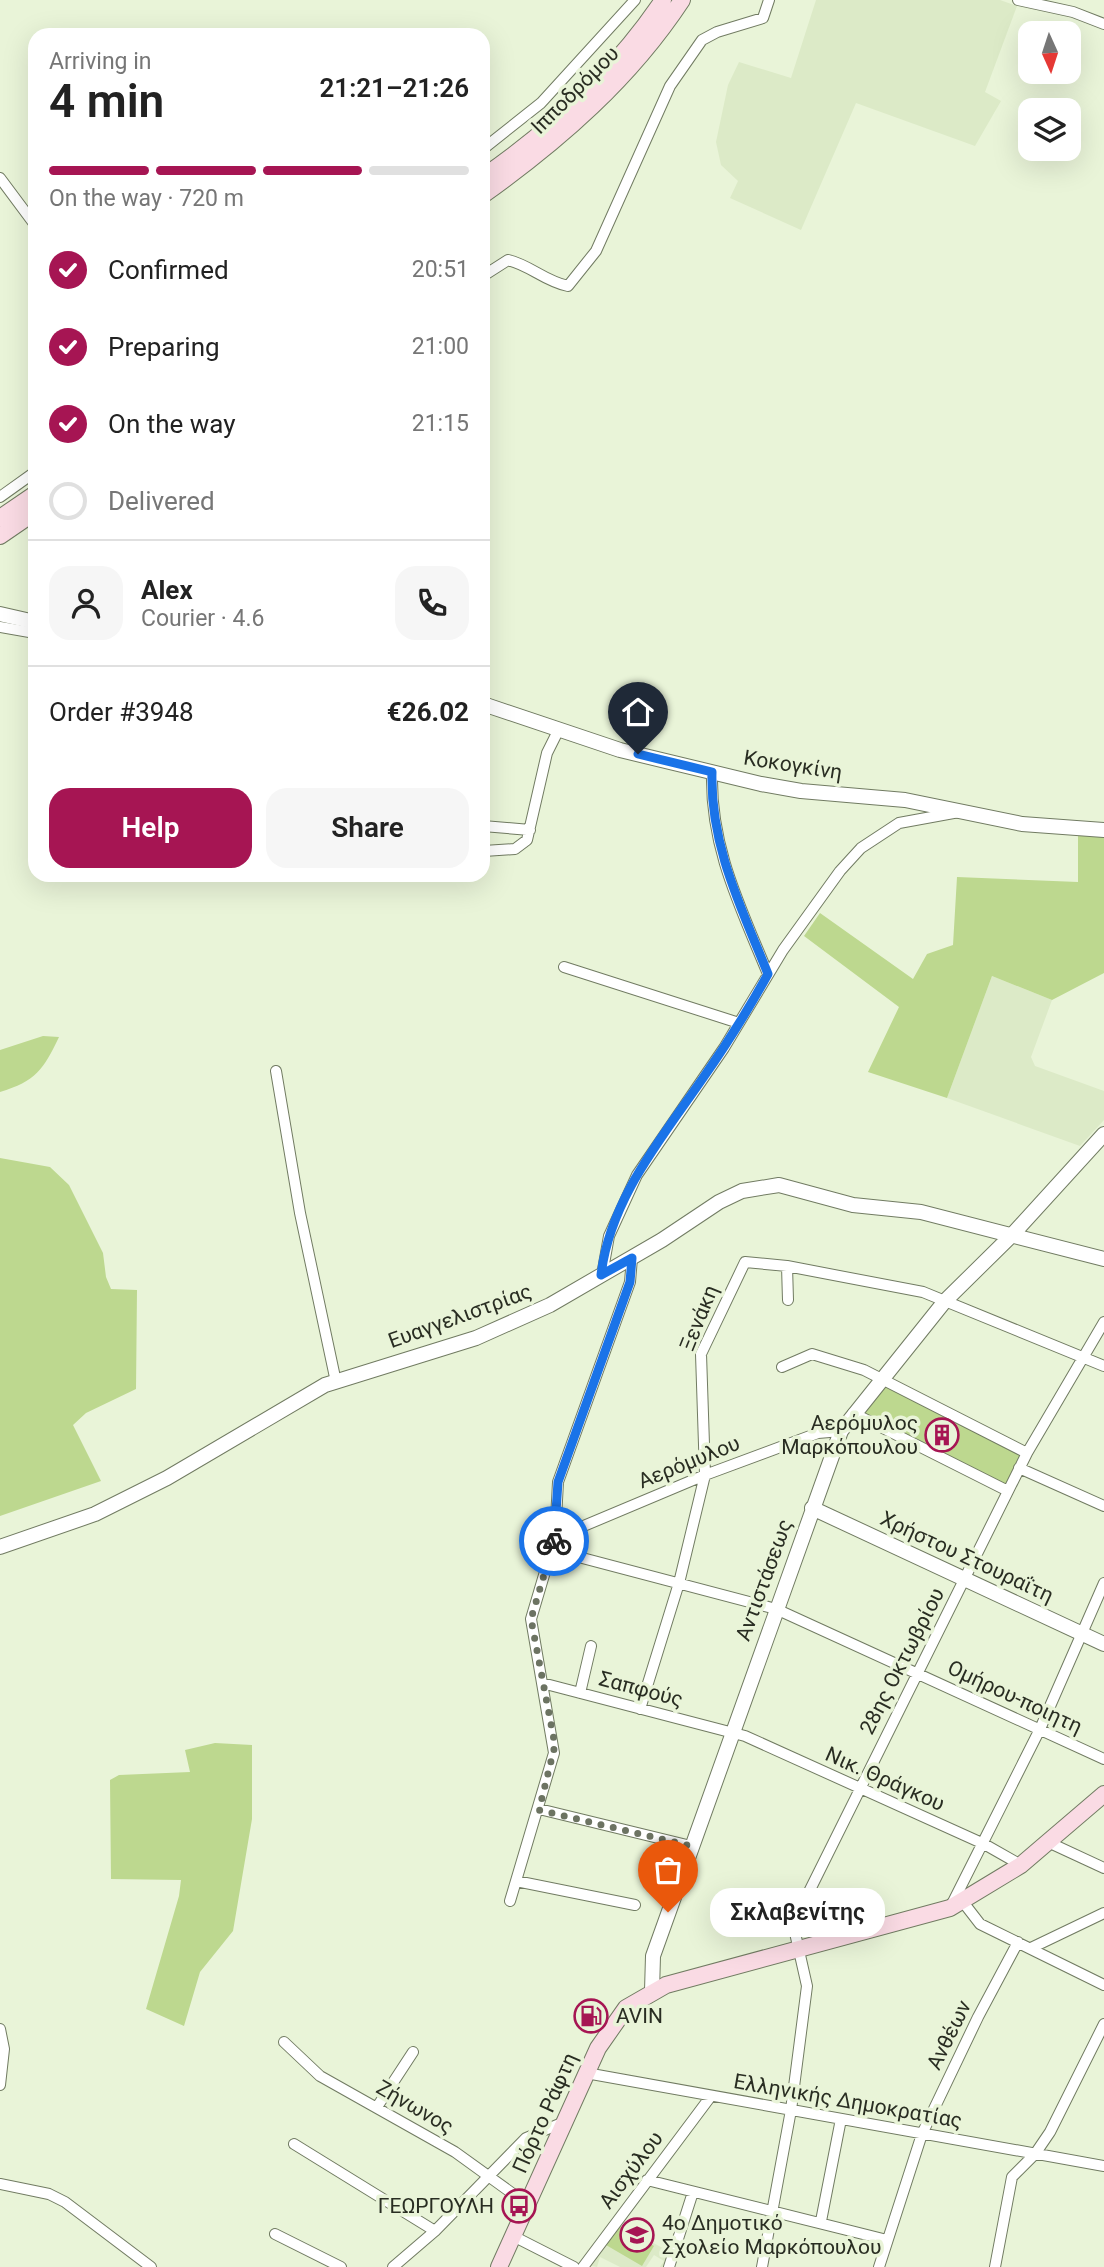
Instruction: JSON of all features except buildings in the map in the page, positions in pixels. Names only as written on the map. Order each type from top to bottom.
[{"type":"main road","name":"Ιπποδρόμου","points":[[490,172],[555,121],[605,74],[663,0]]},
{"type":"main road","name":"Ιπποδρόμου","points":[[490,190],[582,119],[667,23],[682,0]]},
{"type":"main road","points":[[0,517],[28,499]]},
{"type":"main road","points":[[0,536],[28,517]]},
{"type":"main road","name":"Πόρτο Ράφτη","points":[[499,2267],[586,2073],[614,2021],[633,2002],[680,1980],[956,1905],[1021,1865],[1050,1843],[1104,1794]]},
{"type":"street","points":[[490,143],[541,103],[635,0]]},
{"type":"street","points":[[490,272],[508,260],[519,262],[537,276],[568,286],[596,251],[676,77],[702,40],[717,32],[763,19],[769,0]]},
{"type":"street","points":[[1018,0],[1073,12],[1104,24]]},
{"type":"street","points":[[0,178],[28,216]]},
{"type":"street","points":[[0,496],[28,477]]},
{"type":"street","points":[[0,614],[28,620]]},
{"type":"street","points":[[0,627],[28,632]]},
{"type":"street","name":"Κοκογκίνη","points":[[490,706],[620,750],[801,791],[905,800],[1021,824],[1104,830]]},
{"type":"street","points":[[490,850],[523,845],[530,830],[547,753],[559,729]]},
{"type":"street","points":[[712,772],[712,816],[720,852],[768,974]]},
{"type":"street","points":[[601,1275],[608,1236],[637,1175],[739,1023],[768,974],[840,871],[861,848],[899,823],[961,810]]},
{"type":"street","points":[[490,827],[530,830]]},
{"type":"street","points":[[564,967],[739,1023]]},
{"type":"street","points":[[276,1071],[300,1213],[336,1382]]},
{"type":"street","name":"Αντιστάσεως","points":[[652,1991],[653,1955],[841,1431],[945,1301],[1012,1235],[1104,1134]]},
{"type":"street","name":"Ευαγγελιστρίας","points":[[0,1547],[96,1514],[167,1478],[325,1385],[476,1338],[550,1305],[632,1258],[726,1197],[760,1186],[779,1185],[853,1205],[920,1212],[1104,1259]]},
{"type":"street","points":[[510,1901],[539,1810],[555,1745],[531,1619],[553,1544],[558,1482],[630,1282],[632,1258]]},
{"type":"street","name":"Ξενάκη","points":[[640,1709],[679,1583],[705,1475],[701,1354],[746,1262],[787,1266]]},
{"type":"street","points":[[788,1300],[787,1266],[923,1292],[1104,1366]]},
{"type":"street","name":"28ης Οκτωβρίου","points":[[762,2267],[791,2110],[807,1986],[793,1924],[1019,1468],[1104,1322]]},
{"type":"street","points":[[782,1367],[813,1354],[881,1378],[1027,1453]]},
{"type":"street","points":[[853,1413],[1008,1491]]},
{"type":"street","name":"Αερόμυλου","points":[[553,1544],[705,1475],[818,1433],[841,1431]]},
{"type":"street","points":[[1019,1468],[1104,1506]]},
{"type":"street","name":"Χρήστου Στουραΐτη","points":[[812,1508],[1104,1644]]},
{"type":"street","name":"Ομήρου-ποιητη","points":[[553,1544],[679,1583],[776,1609],[1104,1759]]},
{"type":"street","points":[[1104,1583],[1040,1729],[956,1905],[980,1924],[1104,1985]]},
{"type":"street","points":[[580,1693],[591,1646]]},
{"type":"street","name":"Σαπφούς","points":[[542,1682],[731,1733]]},
{"type":"street","name":"Νικ. Θράγκου","points":[[731,1733],[754,1740],[984,1844],[1021,1865]]},
{"type":"street","points":[[539,1810],[691,1846]]},
{"type":"street","points":[[1050,1843],[1104,1868]]},
{"type":"street","points":[[516,1881],[635,1905]]},
{"type":"street","points":[[1031,1948],[1104,1913]]},
{"type":"street","name":"Ανθέων","points":[[879,2267],[922,2134],[978,2017],[1018,1942]]},
{"type":"street","points":[[995,2267],[1012,2177],[1035,2154],[1050,2132],[1104,2024]]},
{"type":"street","points":[[0,2029],[5,2049],[0,2085]]},
{"type":"street","name":"Ζήνωνος","points":[[285,2042],[320,2076],[455,2152],[527,2204]]},
{"type":"street","points":[[377,2107],[413,2052]]},
{"type":"street","name":"Ελληνικής Δημοκρατίας","points":[[586,2073],[1104,2166]]},
{"type":"street","name":"Αισχύλου","points":[[583,2267],[711,2096]]},
{"type":"street","points":[[821,2221],[841,2119]]},
{"type":"street","points":[[393,2267],[435,2231],[526,2138],[564,2122]]},
{"type":"street","points":[[294,2144],[435,2231]]},
{"type":"street","points":[[647,2180],[821,2221],[887,2240]]},
{"type":"street","points":[[0,2184],[49,2194],[65,2202],[150,2267]]},
{"type":"street","points":[[669,2267],[693,2192]]},
{"type":"street","points":[[275,2234],[341,2267]]},
{"type":"street","points":[[513,2236],[574,2267]]},
{"type":"shaded area","points":[[816,0],[1000,0],[1017,6],[985,92],[1001,101],[975,146],[856,103],[801,230],[730,198],[738,181],[721,165],[716,142],[728,85],[739,62],[791,78]]},
{"type":"shaded area","points":[[992,976],[1052,1000],[1031,1057],[1035,1066],[1104,1091],[1104,1120],[1080,1146],[947,1098]]},
{"type":"shaded area","points":[[617,2223],[668,2251],[663,2267],[660,2267],[664,2261],[654,2255],[646,2267],[620,2267],[600,2257],[597,2267],[587,2265]]},
{"type":"green space","points":[[1078,836],[1104,836],[1104,973],[1052,1000],[992,976],[947,1098],[868,1072],[899,1007],[804,936],[820,913],[913,979],[927,954],[953,945],[957,877],[1078,882]]},
{"type":"green space","points":[[43,1036],[59,1037],[43,1066],[22,1083],[0,1092],[0,1050]]},
{"type":"green space","points":[[0,1158],[50,1167],[69,1185],[103,1253],[106,1277],[111,1289],[137,1290],[136,1389],[86,1413],[73,1425],[101,1481],[0,1516]]},
{"type":"green space","points":[[886,1385],[1021,1453],[1005,1486],[863,1415]]},
{"type":"green space","points":[[215,1743],[252,1745],[252,1819],[233,1931],[200,1972],[184,2026],[146,2009],[179,1896],[181,1880],[111,1879],[110,1780],[119,1775],[190,1772],[185,1750]]},
{"type":"green space","points":[[618,2225],[654,2246],[642,2266],[606,2245]]},
{"type":"way so far","points":[[554,1541],[531,1619],[531,1632],[555,1745],[539,1810],[691,1846],[668,1912]]},
{"type":"place","name":"Αερόμυλος Μαρκόπουλου","points":[[942,1435]]},
{"type":"place","name":"Σκλαβενίτης","points":[[668,1912]]},
{"type":"place","name":"AVIN","points":[[591,2016]]},
{"type":"place","name":"ΓΕΩΡΓΟΥΛΗ","points":[[519,2206]]},
{"type":"place","name":"4ο Δημοτικό Σχολείο Μαρκόπουλου","points":[[637,2235]]},
{"type":"route","points":[[554,1541],[556,1487],[630,1282],[632,1258],[601,1275],[608,1236],[637,1175],[724,1048],[768,974],[720,852],[712,816],[712,772],[638,754]]}]
